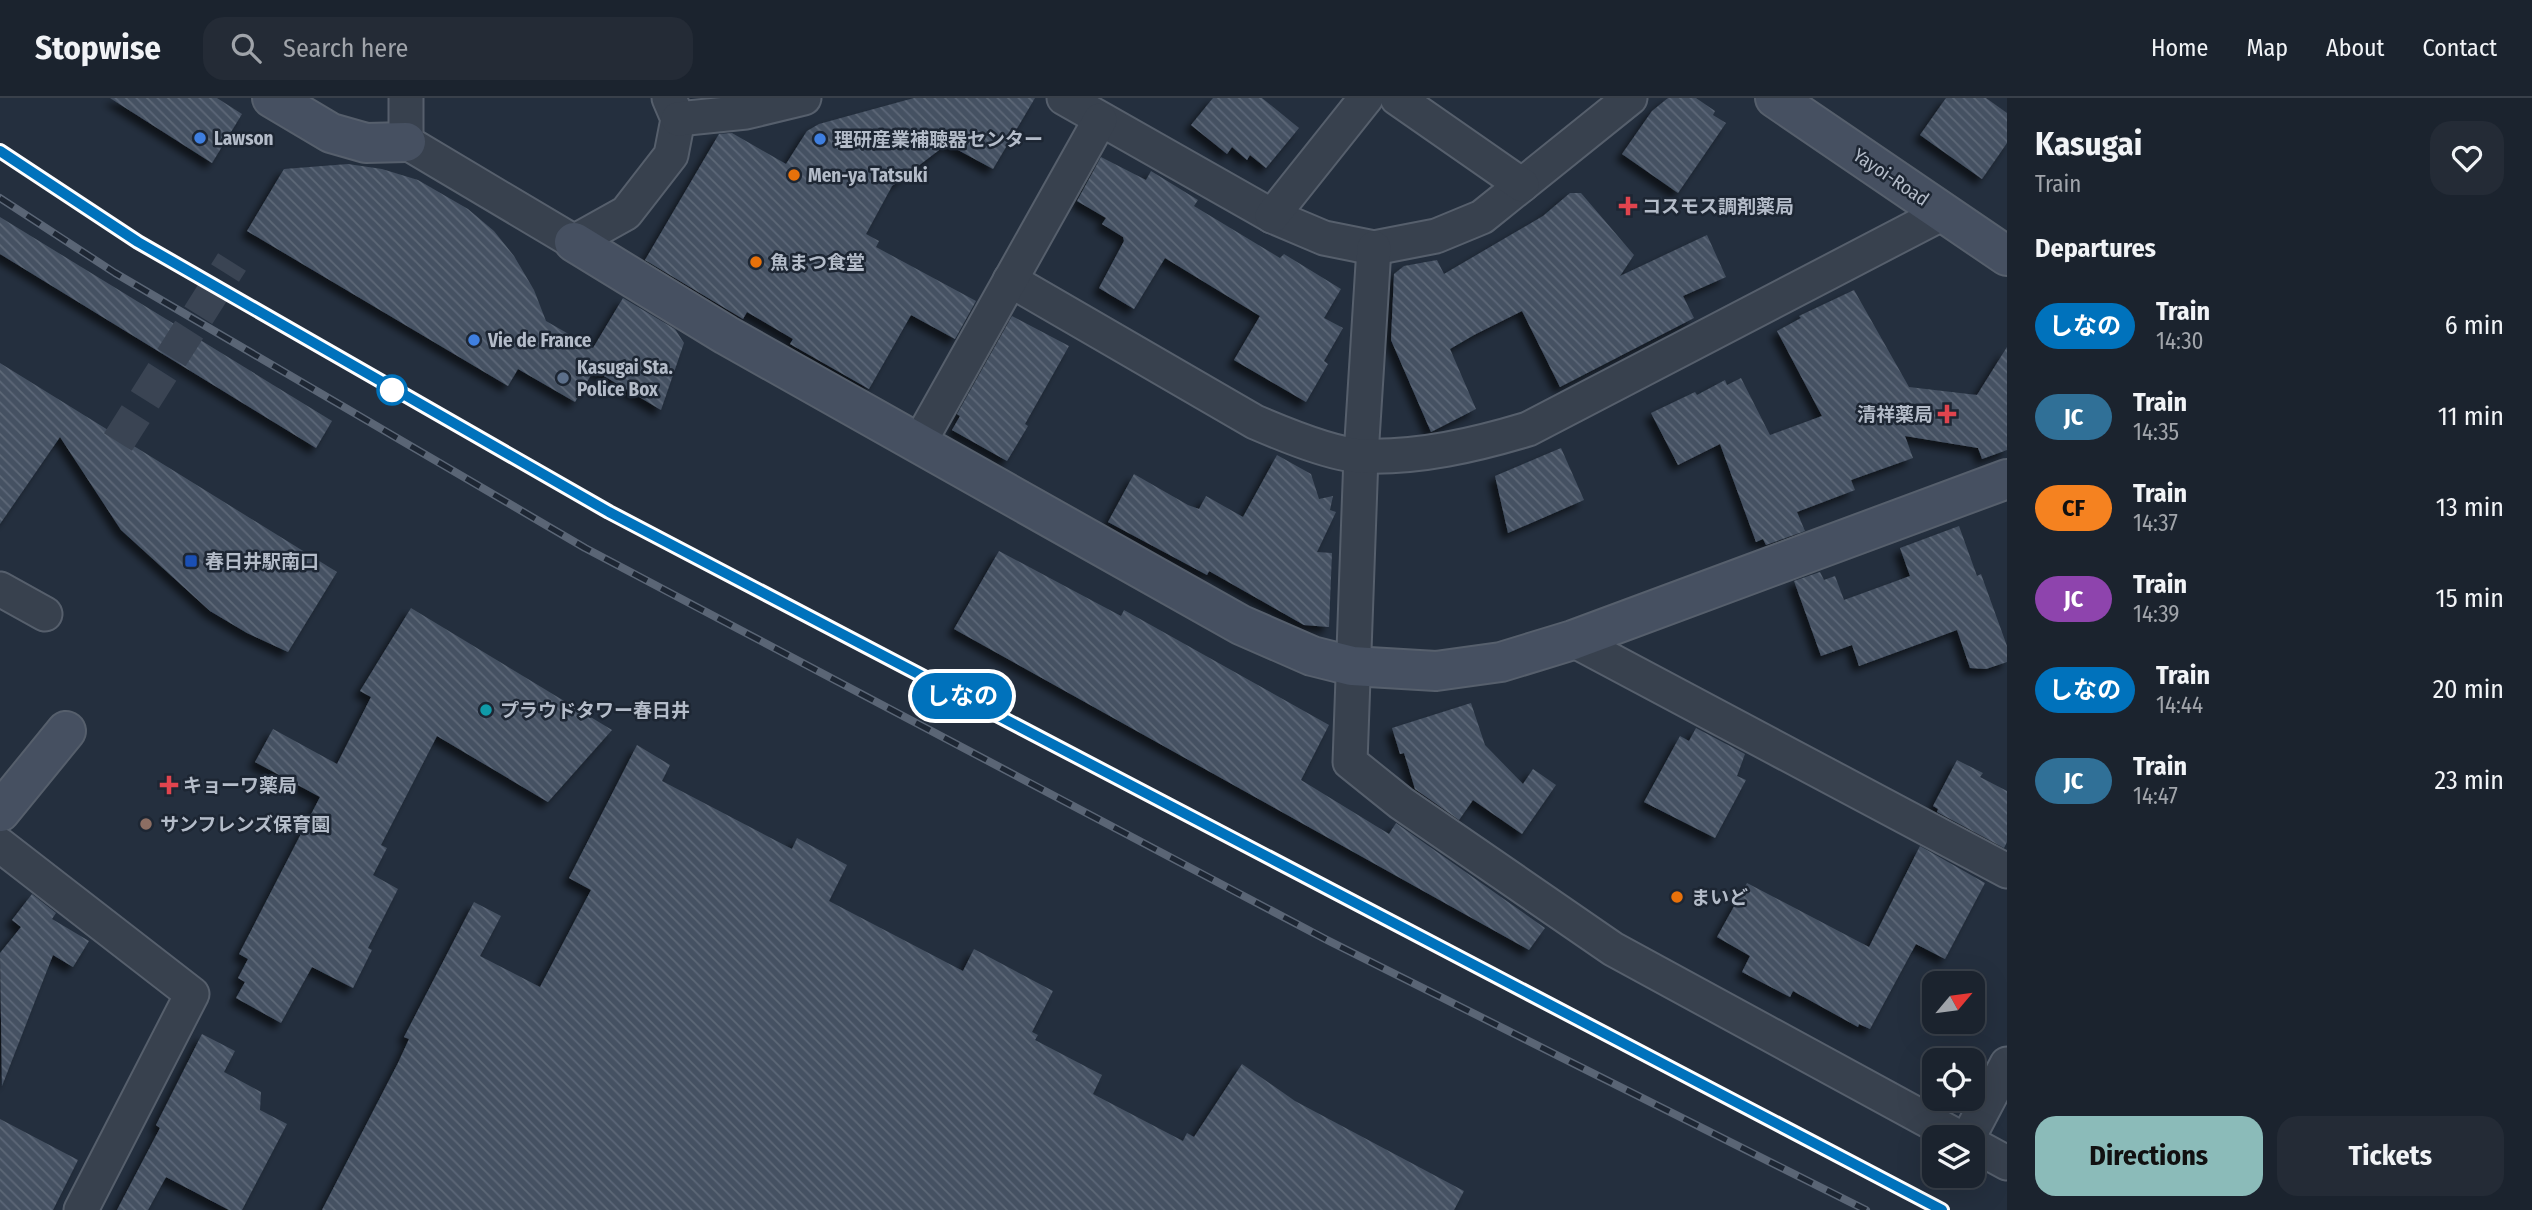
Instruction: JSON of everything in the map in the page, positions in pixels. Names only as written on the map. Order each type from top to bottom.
[{"type":"street","points":[[272,98],[331,133],[366,144],[406,142],[726,335],[1241,625],[1312,656],[1352,666],[1436,671],[1500,662],[1573,640],[2007,480]]},
{"type":"street","points":[[405,98],[406,142]]},
{"type":"street","points":[[574,242],[626,213],[671,155],[673,109],[746,112],[804,98]]},
{"type":"street","points":[[1064,98],[1272,216],[1324,238],[1374,248],[1436,236],[1482,217],[1630,98]]},
{"type":"street","points":[[1272,216],[1366,98]]},
{"type":"street","points":[[1396,98],[1522,185]]},
{"type":"street","name":"Yayoi-Road","points":[[1775,98],[2007,256]]},
{"type":"street","points":[[919,443],[1100,120]]},
{"type":"street","points":[[1010,280],[1255,422],[1289,436],[1361,456],[1473,445],[1528,429],[1943,213]]},
{"type":"street","points":[[1374,248],[1361,456],[1350,762],[1401,803],[1613,948],[1936,1125]]},
{"type":"street","points":[[0,589],[45,614]]},
{"type":"street","points":[[1573,640],[2007,871]]},
{"type":"street","points":[[0,811],[66,731]]},
{"type":"street","points":[[0,845],[192,994],[81,1210]]},
{"type":"street","points":[[1975,1125],[2007,1064]]},
{"type":"street","points":[[1985,1151],[2007,1163]]},
{"type":"building","name":"Lawson","points":[[110,98],[217,98],[242,114],[212,163]]},
{"type":"building","points":[[914,98],[1035,98],[993,169],[947,144],[892,186],[866,234],[879,241],[876,247],[976,301],[955,339],[911,315],[869,389],[790,344],[793,339],[747,312],[743,319],[645,260],[719,134],[732,133],[786,164],[807,131],[819,124]]},
{"type":"building","points":[[1213,98],[1262,98],[1299,128],[1266,168],[1250,155],[1247,160],[1232,147],[1227,154],[1191,125]]},
{"type":"building","points":[[1668,98],[1696,98],[1715,111],[1713,115],[1726,123],[1678,193],[1622,154],[1652,111]]},
{"type":"building","points":[[1946,98],[1986,98],[2007,113],[2007,143],[1982,179],[1920,135]]},
{"type":"building","points":[[1101,157],[1146,180],[1151,171],[1198,200],[1194,206],[1280,258],[1284,254],[1341,289],[1324,318],[1343,328],[1324,361],[1328,364],[1306,402],[1234,360],[1260,316],[1165,258],[1134,309],[1099,288],[1124,241],[1123,237],[1102,224],[1106,218],[1077,201]]},
{"type":"building","points":[[348,164],[382,169],[418,180],[468,209],[494,231],[514,256],[534,290],[546,321],[593,348],[623,298],[675,329],[684,343],[661,410],[594,370],[575,402],[518,369],[508,386],[247,231],[284,169]]},
{"type":"building","points":[[1570,193],[1581,193],[1634,255],[1620,276],[1707,235],[1726,277],[1683,296],[1694,318],[1560,387],[1522,311],[1474,335],[1450,349],[1476,409],[1431,432],[1391,340],[1394,274],[1404,266],[1437,260],[1444,274],[1543,216]]},
{"type":"building","points":[[0,217],[332,421],[316,448],[0,254]]},
{"type":"building","points":[[1854,290],[1909,387],[1977,395],[2007,347],[2007,450],[1982,459],[1978,448],[1905,436],[1913,458],[1851,480],[1855,490],[1797,512],[1805,531],[1766,545],[1763,539],[1756,542],[1720,444],[1678,465],[1651,413],[1695,392],[1697,395],[1725,380],[1727,385],[1741,378],[1770,435],[1822,416],[1777,331],[1801,318],[1799,316]]},
{"type":"building","points":[[1012,316],[1069,346],[1007,461],[952,430],[960,416],[957,414]]},
{"type":"building","points":[[0,363],[337,572],[288,652],[247,633],[210,611],[121,530],[60,437],[0,524]]},
{"type":"building","points":[[1561,448],[1584,500],[1508,533],[1495,476]]},
{"type":"building","points":[[1277,455],[1311,474],[1319,499],[1333,496],[1330,510],[1336,512],[1317,552],[1332,553],[1329,627],[1304,625],[1209,571],[1207,575],[1108,522],[1134,474],[1188,505],[1199,509],[1206,496],[1243,517]]},
{"type":"building","points":[[1959,526],[1977,576],[1981,574],[2007,646],[2007,662],[1986,669],[1970,668],[1957,630],[1859,666],[1852,645],[1821,656],[1794,581],[1820,572],[1824,580],[1835,576],[1844,600],[1910,576],[1900,548]]},
{"type":"building","points":[[999,551],[1121,616],[1124,610],[1329,725],[1301,780],[1389,834],[1396,823],[1545,928],[1529,950],[954,629]]},
{"type":"building","points":[[411,608],[612,730],[548,802],[437,736],[381,845],[387,848],[373,875],[398,889],[368,948],[372,950],[353,988],[312,967],[281,1023],[236,998],[245,982],[238,978],[248,959],[239,954],[320,797],[255,762],[273,729],[337,764],[371,697],[360,691]]},
{"type":"building","points":[[1471,703],[1485,745],[1523,784],[1533,769],[1556,785],[1522,834],[1473,800],[1459,820],[1415,789],[1404,753],[1400,754],[1392,728]]},
{"type":"building","points":[[1696,728],[1745,754],[1737,776],[1746,780],[1715,838],[1644,802],[1680,736],[1689,741]]},
{"type":"building","points":[[637,745],[670,765],[662,781],[792,849],[797,838],[847,865],[829,901],[963,971],[974,949],[1053,991],[1032,1032],[1038,1035],[1035,1040],[1102,1075],[1093,1094],[1183,1141],[1187,1133],[1194,1137],[1242,1064],[1295,1101],[1464,1191],[1454,1210],[322,1210],[398,1063],[409,1039],[404,1037],[474,902],[501,916],[480,956],[540,987],[591,890],[569,878]]},
{"type":"building","points":[[1957,760],[1983,773],[1980,777],[2007,791],[2007,842],[2004,848],[1937,812],[1938,809],[1933,806]]},
{"type":"building","points":[[1920,846],[1985,883],[1945,959],[1916,944],[1870,1029],[1859,1024],[1858,1027],[1793,991],[1790,997],[1742,972],[1750,956],[1717,937],[1747,883],[1869,947]]},
{"type":"building","points":[[32,894],[56,913],[52,919],[89,941],[73,967],[53,955],[2,1086],[0,953],[21,927],[12,920]]},
{"type":"building","points":[[202,1034],[235,1051],[224,1072],[261,1092],[260,1110],[287,1124],[242,1210],[229,1210],[166,1177],[148,1210],[117,1210],[160,1128],[156,1125]]},
{"type":"building","points":[[0,1119],[78,1160],[53,1210],[0,1210]]},
{"type":"tunnel","points":[[118,442],[232,262]]},
{"type":"railway","points":[[0,151],[126,231],[381,383],[641,526],[1942,1210]]},
{"type":"railway","points":[[0,198],[115,273],[585,548],[1327,940],[1866,1210]]},
{"type":"train","name":"しなの","points":[[0,151],[138,242],[381,384],[609,512],[1325,884],[1942,1210]]},
{"type":"place","name":"Lawson","points":[[200,138]]},
{"type":"place","name":"理研産業補聴器センター","points":[[820,139]]},
{"type":"place","name":"Men-ya Tatsuki","points":[[794,175]]},
{"type":"place","name":"コスモス調剤薬局","points":[[1628,206]]},
{"type":"place","name":"魚まつ食堂","points":[[756,262]]},
{"type":"place","name":"Vie de France","points":[[474,340]]},
{"type":"place","name":"Kasugai Sta. Police Box","points":[[563,378]]},
{"type":"place","name":"清祥薬局","points":[[1947,414]]},
{"type":"place","name":"春日井駅南口","points":[[191,561]]},
{"type":"place","name":"プラウドタワー春日井","points":[[486,710]]},
{"type":"place","name":"キョーワ薬局","points":[[169,785]]},
{"type":"place","name":"サンフレンズ保育園","points":[[146,824]]},
{"type":"place","name":"まいど","points":[[1677,897]]}]
